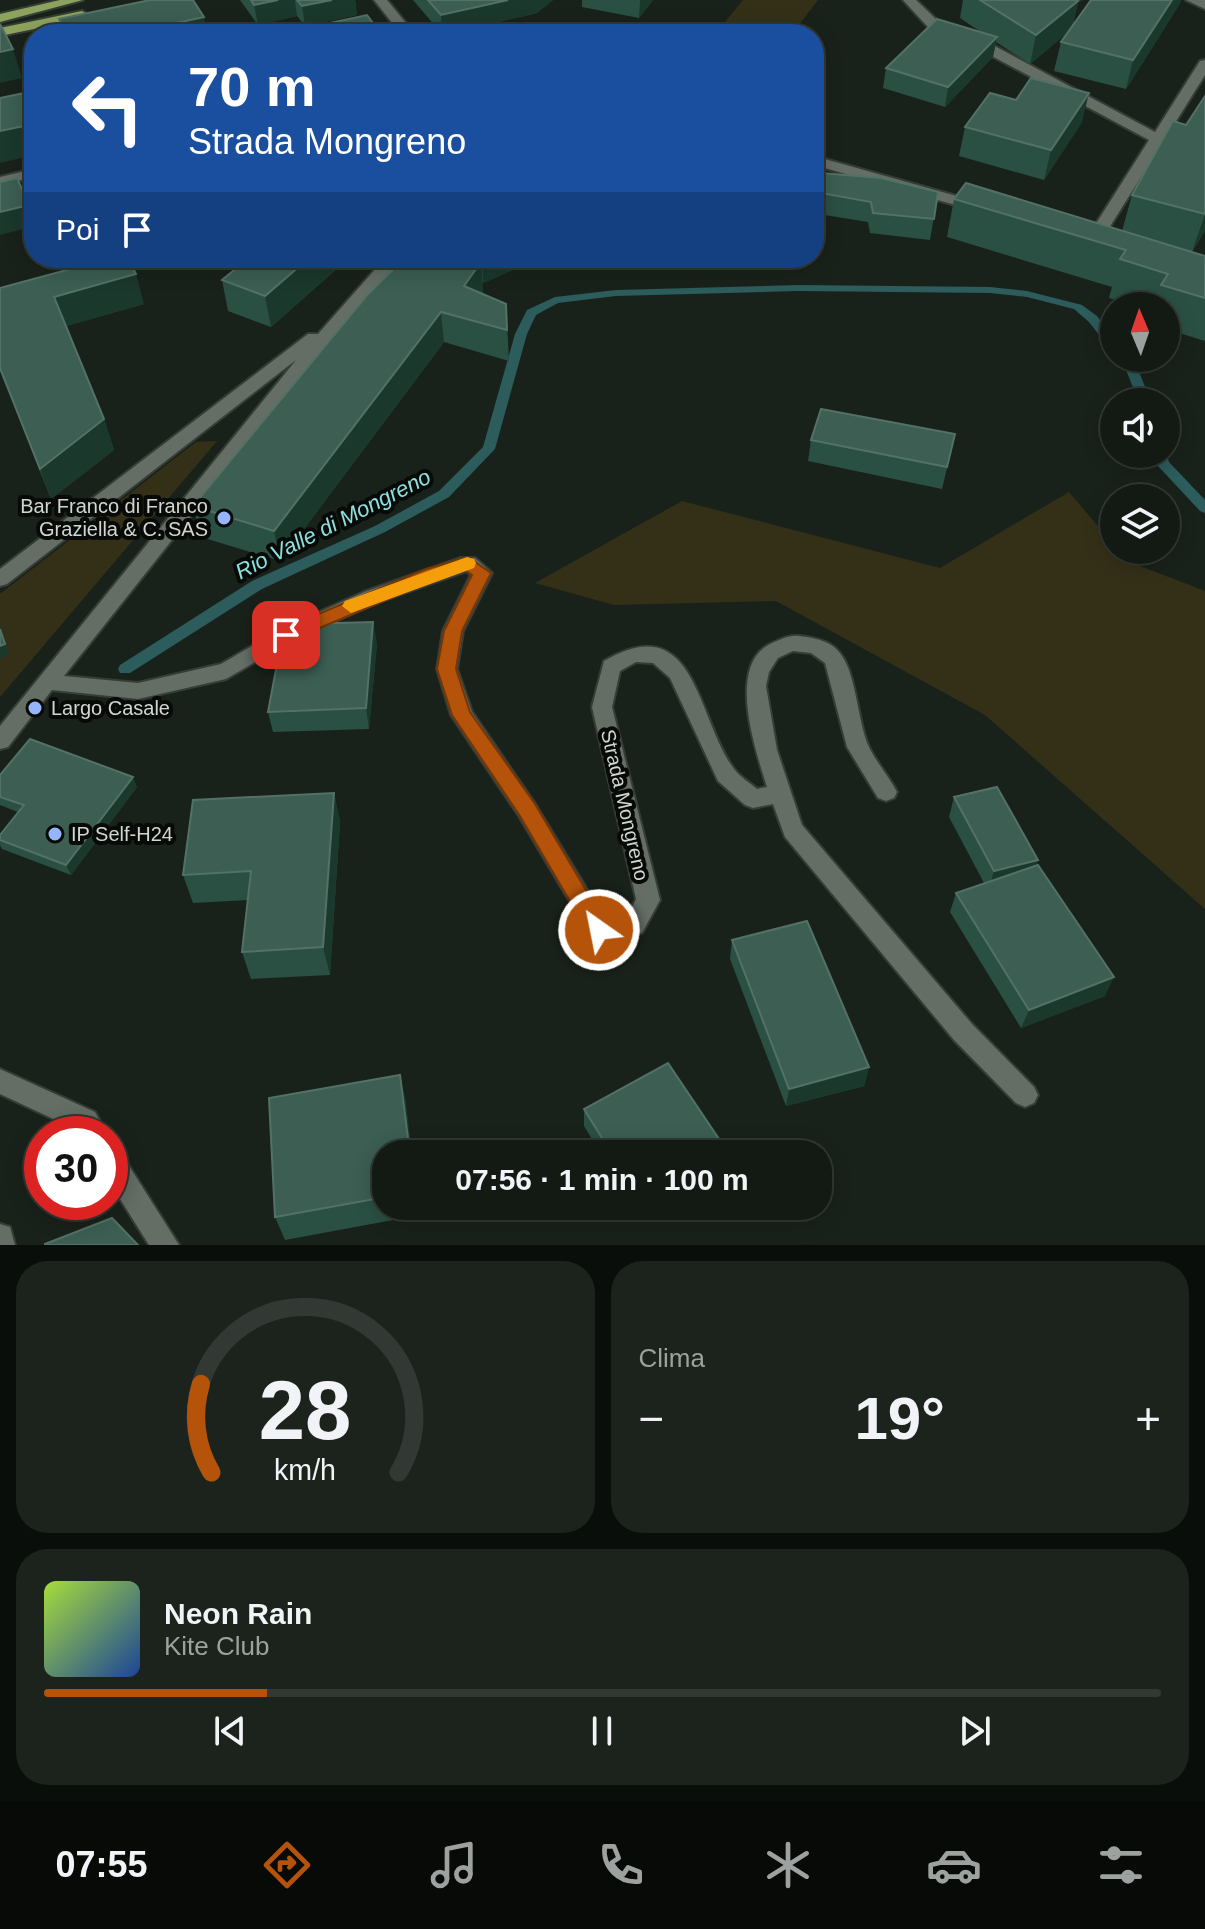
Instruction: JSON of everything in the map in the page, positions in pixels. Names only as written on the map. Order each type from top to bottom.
[{"type":"main road","points":[[0,18],[77,0]]},
{"type":"main road","points":[[37,24],[103,10]]},
{"type":"main road","points":[[0,32],[24,27]]},
{"type":"street","points":[[380,0],[400,24]]},
{"type":"street","points":[[909,0],[932,23],[982,45],[1158,139]]},
{"type":"street","points":[[1192,0],[1205,5]]},
{"type":"street","points":[[1092,240],[1205,64]]},
{"type":"street","points":[[824,163],[1001,213]]},
{"type":"street","points":[[0,181],[24,175]]},
{"type":"street","points":[[0,741],[339,318],[385,268]]},
{"type":"street","points":[[0,579],[339,318]]},
{"type":"street","name":"Strada Mongreno","points":[[49,682],[138,691],[226,671],[300,628],[371,597],[468,563],[482,573],[453,631],[447,669],[462,715],[527,810],[599,930],[634,926],[648,900],[602,707],[611,667],[633,654],[658,655],[678,673],[726,775],[753,799],[780,794]]},
{"type":"street","points":[[886,792],[858,747],[834,659],[816,646],[791,643],[771,653],[759,670],[756,686],[766,750],[793,830],[963,1032],[1025,1095]]},
{"type":"street","points":[[0,1081],[75,1116]]},
{"type":"street","points":[[128,1187],[165,1245]]},
{"type":"street","points":[[0,1237],[1,1245]]},
{"type":"shaded area","points":[[743,0],[818,0],[800,24],[723,24]]},
{"type":"shaded area","points":[[217,441],[0,697],[0,594],[196,442]]},
{"type":"shaded area","points":[[1069,492],[1100,529],[1100,564],[1135,564],[1205,591],[1205,909],[985,715],[776,601],[614,605],[535,583],[682,501],[940,568]]},
{"type":"building","points":[[150,0],[193,0],[204,17],[172,24],[61,24],[59,19]]},
{"type":"building","points":[[251,0],[278,0],[254,5]]},
{"type":"building","points":[[297,0],[332,0],[302,6]]},
{"type":"building","points":[[428,0],[508,0],[441,15]]},
{"type":"building","points":[[980,0],[1076,0],[1078,1],[1036,35]]},
{"type":"building","points":[[1091,0],[1172,0],[1133,60],[1061,42]]},
{"type":"building","points":[[367,15],[374,24],[325,24]]},
{"type":"building","points":[[937,19],[997,37],[948,87],[886,68]]},
{"type":"building","points":[[0,24],[13,49],[0,52]]},
{"type":"building","points":[[1031,78],[1089,93],[1051,150],[965,127],[990,93],[1016,100]]},
{"type":"building","points":[[24,93],[24,126],[0,131],[0,98]]},
{"type":"building","points":[[1205,96],[1205,214],[1132,195],[1173,121],[1186,125]]},
{"type":"building","points":[[824,173],[881,178],[938,192],[934,219],[873,213],[871,202],[824,194]]},
{"type":"building","points":[[17,178],[24,194],[24,206],[0,212],[0,182]]},
{"type":"building","points":[[966,183],[1205,256],[1205,298],[1161,285],[1168,274],[1120,259],[1126,250],[954,199]]},
{"type":"building","points":[[74,268],[133,268],[136,274],[54,297],[104,419],[40,469],[0,368],[0,288]]},
{"type":"building","points":[[237,268],[297,268],[265,296],[222,280]]},
{"type":"building","points":[[395,268],[477,268],[464,286],[506,304],[507,330],[441,312],[274,531],[193,506],[368,294]]},
{"type":"building","points":[[821,409],[955,434],[947,467],[811,440]]},
{"type":"building","points":[[373,622],[366,708],[268,712],[282,637],[301,624]]},
{"type":"building","points":[[0,629],[5,644],[0,646]]},
{"type":"building","points":[[30,739],[133,777],[66,865],[0,840],[0,835],[24,805],[0,797],[0,775]]},
{"type":"building","points":[[997,787],[1038,860],[994,871],[954,797]]},
{"type":"building","points":[[334,793],[323,947],[242,952],[251,871],[183,875],[193,800]]},
{"type":"building","points":[[1038,865],[1114,977],[1029,1010],[956,893]]},
{"type":"building","points":[[807,921],[869,1067],[789,1089],[732,940]]},
{"type":"building","points":[[668,1063],[719,1139],[603,1140],[584,1109]]},
{"type":"building","points":[[400,1075],[408,1140],[372,1140],[372,1200],[275,1217],[269,1098]]},
{"type":"building","points":[[114,1220],[138,1245],[45,1245]]},
{"type":"waterway","name":"Rio Valle di Mongreno","points":[[125,669],[257,585],[380,529],[444,494],[489,449],[521,334],[531,313],[555,300],[616,293],[798,288],[990,290],[1027,294],[1078,307],[1100,328]]},
{"type":"waterway","name":"Rio Valle di Mongreno","points":[[1133,372],[1139,388]]},
{"type":"waterway","name":"Rio Valle di Mongreno","points":[[1168,468],[1205,508]]},
{"type":"slow traffic","points":[[351,606],[467,563]]},
{"type":"place","name":"Bar Franco di Franco Graziella & C. SAS","points":[[224,518]]},
{"type":"place","name":"Largo Casale","points":[[35,708]]},
{"type":"place","name":"IP Self-H24","points":[[55,834]]},
{"type":"route","points":[[286,635],[432,574],[468,563],[482,573],[453,631],[447,669],[454,692],[462,715],[527,810],[599,930]]}]
